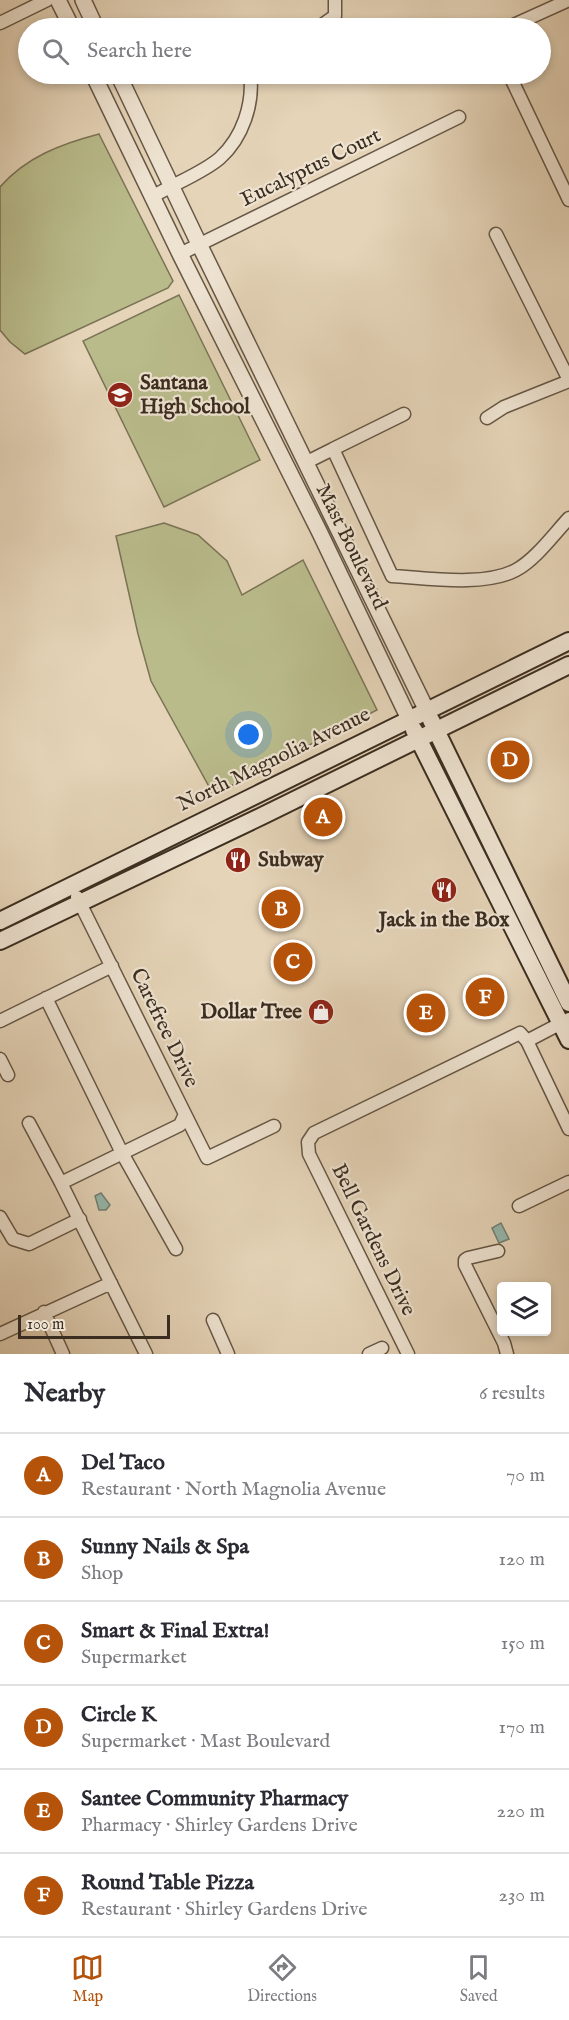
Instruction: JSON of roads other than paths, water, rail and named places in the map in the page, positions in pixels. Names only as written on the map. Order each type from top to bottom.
[{"type":"main road","name":"North Magnolia Avenue","points":[[0,921],[569,641]]},
{"type":"main road","name":"North Magnolia Avenue","points":[[0,941],[264,816],[569,665]]},
{"type":"main road","name":"Mast Boulevard","points":[[427,711],[569,1003]]},
{"type":"main road","name":"Mast Boulevard","points":[[409,719],[565,1021],[569,1041]]},
{"type":"street","points":[[0,23],[47,0]]},
{"type":"street","points":[[58,0],[67,18]]},
{"type":"street","points":[[82,0],[91,18]]},
{"type":"street","points":[[332,18],[335,16],[335,0]]},
{"type":"street","points":[[529,18],[569,0]]},
{"type":"street","name":"Mast Boulevard","points":[[98,84],[319,531],[409,719]]},
{"type":"street","name":"Mast Boulevard","points":[[123,84],[427,711]]},
{"type":"street","points":[[152,197],[220,158],[234,141],[248,112],[251,84]]},
{"type":"street","points":[[514,84],[569,200]]},
{"type":"street","name":"Eucalyptus Court","points":[[180,254],[459,117]]},
{"type":"street","points":[[487,418],[504,407],[569,381],[496,234]]},
{"type":"street","points":[[305,463],[404,414]]},
{"type":"street","points":[[333,449],[392,576],[485,580],[517,570],[540,551],[569,518]]},
{"type":"street","name":"Carefree Drive","points":[[61,1183],[180,1125],[185,1114],[71,886]]},
{"type":"street","points":[[0,1020],[112,966]]},
{"type":"street","points":[[46,998],[123,1153],[176,1249]]},
{"type":"street","points":[[565,1021],[527,1041],[569,1129]]},
{"type":"street","name":"Bell Gardens Drive","points":[[408,1354],[309,1154],[308,1142],[314,1133],[520,1033],[527,1041]]},
{"type":"street","points":[[0,1059],[8,1075]]},
{"type":"street","points":[[185,1114],[207,1158],[274,1126]]},
{"type":"street","points":[[29,1123],[80,1219],[146,1354]]},
{"type":"street","points":[[519,1206],[569,1182]]},
{"type":"street","points":[[0,1217],[13,1239],[29,1244],[80,1219]]},
{"type":"street","points":[[498,1251],[468,1258],[465,1260],[465,1266],[504,1343],[507,1354]]},
{"type":"street","points":[[0,1334],[111,1283]]},
{"type":"street","points":[[44,1312],[63,1354]]},
{"type":"street","points":[[213,1320],[228,1354]]},
{"type":"street","points":[[369,1354],[382,1348]]},
{"type":"water","points":[[101,1193],[110,1205],[106,1210],[99,1210],[95,1196]]},
{"type":"water","points":[[501,1223],[509,1239],[499,1243],[492,1228]]},
{"type":"place","name":"Santana High School","points":[[120,395]]},
{"type":"place","name":"Circle K","points":[[510,760]]},
{"type":"place","name":"Del Taco","points":[[323,817]]},
{"type":"place","name":"Subway","points":[[238,860]]},
{"type":"place","name":"Jack in the Box","points":[[444,890]]},
{"type":"place","name":"Sunny Nails & Spa","points":[[281,909]]},
{"type":"place","name":"Smart & Final Extra!","points":[[293,962]]},
{"type":"place","name":"Round Table Pizza","points":[[485,997]]},
{"type":"place","name":"Dollar Tree","points":[[321,1012]]},
{"type":"place","name":"Santee Community Pharmacy","points":[[426,1013]]}]
